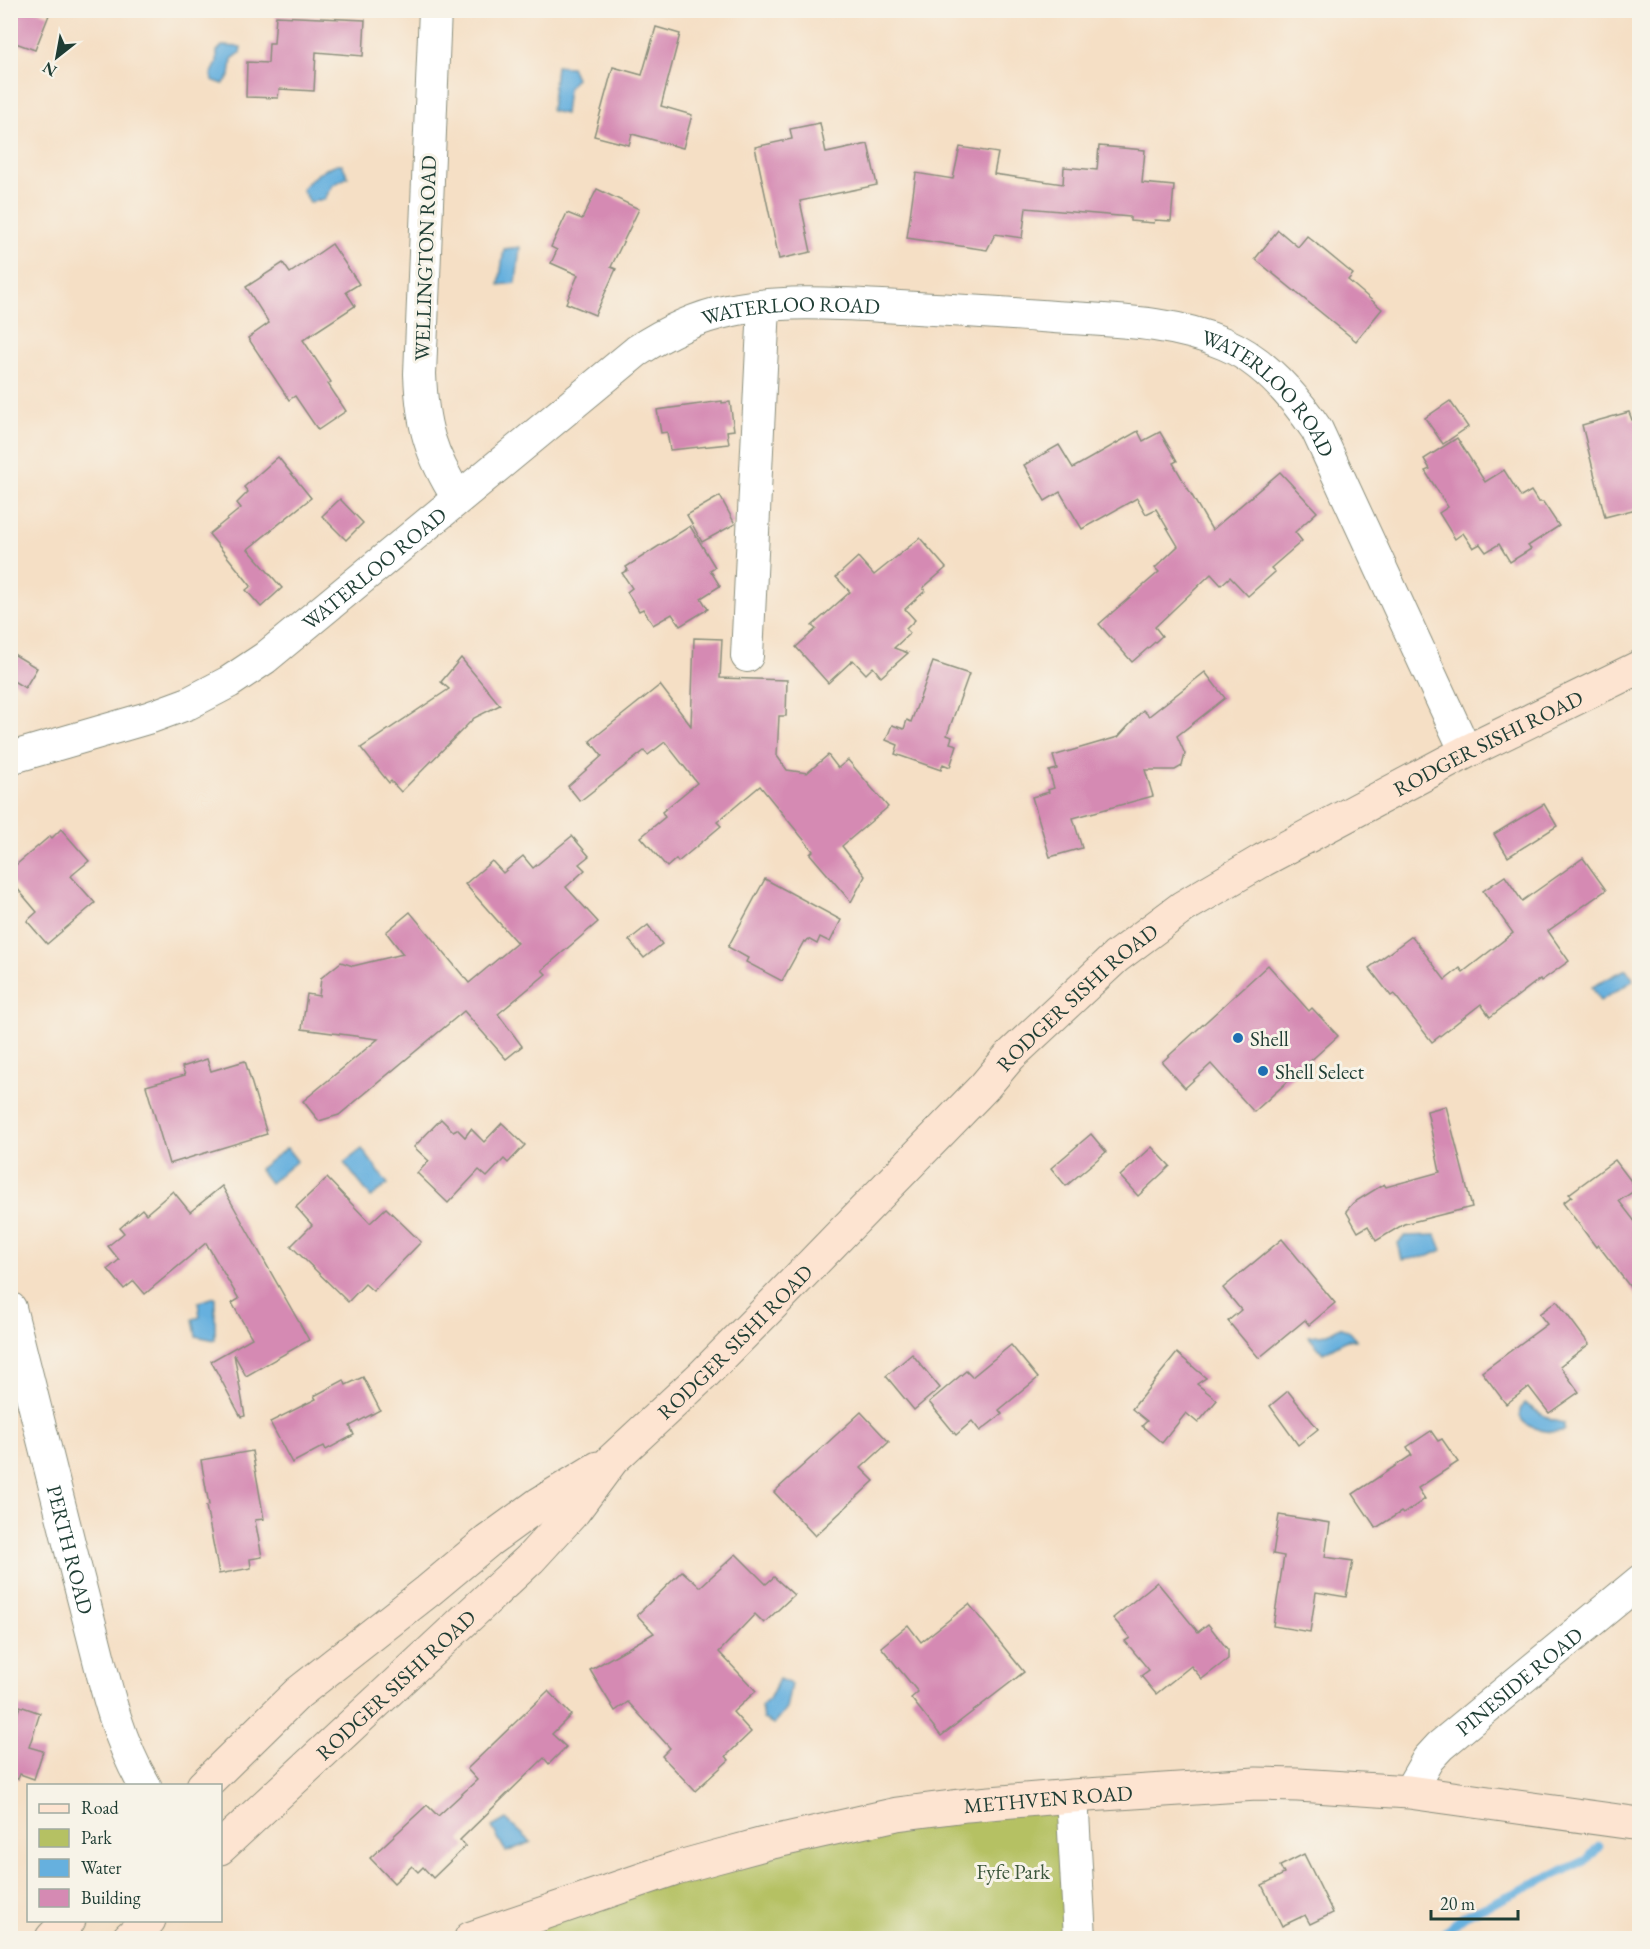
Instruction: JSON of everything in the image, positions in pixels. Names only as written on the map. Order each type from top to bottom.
[{"type":"main road","name":"RODGER SISHI ROAD","points":[[222,1846],[530,1558],[574,1511],[612,1460],[702,1376],[984,1087],[1010,1056],[1116,957],[1207,892],[1466,752],[1640,667]]},
{"type":"main road","name":"RODGER SISHI ROAD","points":[[204,1784],[298,1694],[428,1592],[488,1541],[539,1504],[612,1460]]},
{"type":"main road","name":"METHVEN ROAD","points":[[471,1938],[676,1868],[764,1844],[897,1814],[941,1808],[1072,1796],[1256,1784],[1409,1792],[1640,1824]]},
{"type":"main road","points":[[52,1938],[67,1922]]},
{"type":"main road","points":[[129,1938],[149,1922]]},
{"type":"main road","points":[[149,1938],[151,1922]]},
{"type":"street","name":"WELLINGTON ROAD","points":[[435,10],[420,374],[422,410],[429,442],[441,471],[458,498]]},
{"type":"street","name":"WATERLOO ROAD","points":[[10,758],[151,717],[189,703],[229,682],[265,658],[637,351],[669,330],[699,318],[729,310],[804,302],[976,310],[1177,328],[1228,345],[1253,360],[1276,380],[1317,430],[1466,752]]},
{"type":"street","points":[[747,656],[764,306]]},
{"type":"street","name":"PERTH ROAD","points":[[10,1308],[115,1717],[134,1768],[144,1784]]},
{"type":"street","name":"PINESIDE ROAD","points":[[1409,1792],[1428,1759],[1440,1746],[1640,1581]]},
{"type":"street","points":[[1072,1796],[1080,1938]]},
{"type":"green space","name":"Fyfe Park","points":[[1076,1797],[1086,1938],[466,1938],[739,1852]]},
{"type":"water","points":[[222,46],[241,47],[240,53],[232,59],[230,76],[223,84],[212,80],[211,75],[217,63],[217,51]]},
{"type":"water","points":[[556,66],[571,67],[576,78],[568,88],[565,114],[551,111]]},
{"type":"water","points":[[337,164],[342,164],[348,177],[333,185],[324,200],[310,202],[302,190],[318,174]]},
{"type":"water","points":[[520,247],[516,283],[499,285],[504,249]]},
{"type":"water","points":[[1626,969],[1634,980],[1600,1001],[1592,987]]},
{"type":"water","points":[[287,1148],[297,1161],[270,1183],[259,1169]]},
{"type":"water","points":[[362,1149],[388,1184],[371,1197],[344,1163]]},
{"type":"water","points":[[1436,1235],[1442,1250],[1429,1256],[1402,1260],[1398,1243],[1405,1236]]},
{"type":"water","points":[[215,1297],[215,1340],[196,1336],[193,1319],[200,1317],[198,1302]]},
{"type":"water","points":[[1340,1327],[1348,1331],[1356,1340],[1347,1340],[1323,1353],[1308,1336],[1328,1334]]},
{"type":"water","points":[[1524,1403],[1551,1420],[1564,1423],[1564,1430],[1540,1430],[1525,1423],[1520,1411]]},
{"type":"water","points":[[779,1679],[791,1684],[786,1709],[774,1724],[763,1719],[761,1706],[769,1699]]},
{"type":"water","points":[[506,1819],[531,1842],[506,1852],[492,1827]]},
{"type":"building","points":[[10,10],[36,10],[49,15],[35,50],[10,41]]},
{"type":"building","points":[[276,16],[365,20],[363,56],[316,52],[314,91],[279,89],[278,98],[246,97],[247,62],[268,63],[269,43],[274,43]]},
{"type":"building","points":[[656,27],[680,34],[661,106],[692,115],[683,148],[632,134],[629,145],[594,136],[613,67],[642,75]]},
{"type":"building","points":[[820,123],[826,153],[868,144],[877,185],[800,201],[811,252],[779,259],[755,147],[792,139],[790,129]]},
{"type":"building","points":[[1099,146],[1145,150],[1142,183],[1174,186],[1171,221],[1155,220],[1154,223],[1130,221],[1130,217],[1026,208],[1022,238],[995,234],[987,250],[907,238],[916,173],[953,179],[960,147],[998,153],[994,174],[1063,184],[1064,167],[1097,170]]},
{"type":"building","points":[[597,189],[639,209],[611,267],[616,269],[595,315],[566,303],[578,275],[551,263],[557,250],[551,247],[567,213],[582,219]]},
{"type":"building","points":[[1278,230],[1298,247],[1307,236],[1353,274],[1348,280],[1382,309],[1356,341],[1255,259]]},
{"type":"building","points":[[332,244],[359,284],[346,292],[355,306],[303,340],[331,382],[328,384],[346,411],[318,430],[295,396],[289,400],[248,338],[269,323],[246,287],[283,263],[290,273]]},
{"type":"building","points":[[722,401],[722,403],[730,402],[734,430],[727,431],[729,444],[670,450],[667,432],[661,433],[657,410]]},
{"type":"building","points":[[1450,401],[1468,427],[1443,444],[1425,418]]},
{"type":"building","points":[[1629,412],[1632,420],[1640,417],[1640,508],[1605,517],[1582,425]]},
{"type":"building","points":[[1138,431],[1143,441],[1160,432],[1177,461],[1173,463],[1212,530],[1280,472],[1317,512],[1295,532],[1302,541],[1271,568],[1275,572],[1248,596],[1230,577],[1221,585],[1211,574],[1155,627],[1162,636],[1132,662],[1099,624],[1159,572],[1155,568],[1178,546],[1156,509],[1146,514],[1137,498],[1082,529],[1060,492],[1045,501],[1024,465],[1059,445],[1073,468]]},
{"type":"building","points":[[1457,438],[1485,482],[1504,470],[1521,497],[1531,491],[1538,502],[1543,502],[1559,526],[1528,546],[1531,549],[1510,562],[1499,544],[1486,552],[1480,544],[1473,548],[1463,533],[1455,539],[1439,513],[1448,507],[1425,471],[1430,469],[1424,459]]},
{"type":"building","points":[[278,457],[311,498],[248,549],[282,588],[261,607],[246,590],[251,586],[209,534],[241,508],[237,503],[248,492],[244,487]]},
{"type":"building","points":[[720,496],[735,524],[702,542],[687,515]]},
{"type":"building","points":[[340,499],[363,523],[346,540],[322,516]]},
{"type":"building","points":[[690,526],[715,567],[710,570],[720,586],[701,598],[708,609],[680,626],[672,614],[653,625],[643,609],[639,611],[627,592],[632,588],[622,573],[628,570],[626,567]]},
{"type":"building","points":[[920,538],[946,568],[923,588],[925,591],[905,609],[915,620],[906,629],[910,633],[894,648],[908,653],[881,677],[873,667],[866,674],[853,660],[828,683],[796,647],[816,629],[812,626],[850,592],[836,577],[858,557],[874,575]]},
{"type":"building","points":[[694,638],[722,639],[720,678],[787,680],[786,716],[779,716],[777,756],[787,770],[807,773],[828,755],[838,768],[848,760],[888,807],[842,846],[865,876],[851,902],[810,854],[813,851],[760,786],[717,822],[721,826],[678,862],[676,859],[667,867],[641,837],[665,817],[662,812],[697,783],[665,742],[648,755],[644,751],[580,801],[568,786],[602,756],[590,741],[660,685],[691,726]]},
{"type":"building","points":[[10,652],[37,668],[25,688],[10,679]]},
{"type":"building","points":[[461,658],[500,705],[474,718],[401,792],[391,781],[389,783],[361,748],[449,689],[441,682]]},
{"type":"building","points":[[933,662],[969,674],[947,735],[952,737],[950,743],[957,745],[950,767],[943,764],[941,770],[895,754],[898,745],[886,740],[892,725],[904,729],[907,720],[911,722]]},
{"type":"building","points":[[1205,672],[1225,698],[1177,736],[1185,754],[1182,766],[1175,770],[1145,770],[1153,796],[1073,818],[1082,848],[1050,857],[1032,797],[1049,792],[1048,790],[1054,788],[1049,771],[1057,769],[1053,756],[1118,737],[1143,710],[1149,716]]},
{"type":"building","points":[[1544,804],[1557,826],[1508,857],[1494,834]]},
{"type":"building","points":[[61,829],[89,861],[71,876],[95,903],[47,944],[27,921],[37,912],[10,880],[10,870]]},
{"type":"building","points":[[572,836],[589,856],[579,864],[585,870],[566,887],[598,922],[542,970],[546,974],[498,1014],[522,1046],[506,1059],[464,1011],[339,1115],[319,1121],[303,1101],[378,1039],[302,1029],[307,994],[319,996],[321,978],[341,962],[353,966],[403,954],[386,932],[410,912],[469,983],[517,943],[465,884],[492,861],[503,873],[523,856],[533,868]]},
{"type":"building","points":[[1583,858],[1606,890],[1548,931],[1569,961],[1541,981],[1540,979],[1490,1017],[1481,1004],[1432,1042],[1394,994],[1391,996],[1369,968],[1412,936],[1445,980],[1460,968],[1463,972],[1513,933],[1483,891],[1505,876],[1522,901]]},
{"type":"building","points":[[765,879],[841,920],[830,942],[820,937],[817,944],[808,939],[804,941],[782,981],[746,962],[748,958],[728,947]]},
{"type":"building","points":[[648,925],[662,944],[644,958],[629,940]]},
{"type":"building","points":[[1268,965],[1309,1011],[1312,1008],[1338,1036],[1254,1112],[1211,1064],[1185,1088],[1162,1062]]},
{"type":"building","points":[[207,1059],[211,1071],[245,1061],[267,1134],[169,1164],[146,1086],[185,1075],[182,1067]]},
{"type":"building","points":[[1446,1106],[1472,1207],[1404,1224],[1376,1241],[1368,1226],[1358,1232],[1346,1211],[1353,1203],[1384,1184],[1386,1187],[1440,1172],[1427,1111]]},
{"type":"building","points":[[441,1119],[453,1131],[457,1129],[465,1137],[471,1129],[484,1142],[502,1123],[525,1145],[508,1163],[504,1159],[487,1177],[479,1170],[448,1203],[417,1173],[429,1161],[414,1147]]},
{"type":"building","points":[[1091,1134],[1106,1152],[1066,1186],[1051,1168]]},
{"type":"building","points":[[1152,1147],[1170,1166],[1138,1196],[1120,1176]]},
{"type":"building","points":[[1615,1160],[1637,1189],[1619,1201],[1640,1228],[1640,1300],[1563,1203],[1572,1196],[1569,1194]]},
{"type":"building","points":[[327,1178],[370,1223],[386,1208],[421,1242],[373,1291],[365,1284],[348,1302],[291,1246],[312,1225],[296,1207]]},
{"type":"building","points":[[222,1186],[309,1340],[246,1376],[234,1354],[245,1416],[241,1417],[211,1361],[252,1338],[232,1303],[239,1299],[206,1243],[145,1294],[134,1281],[124,1289],[108,1269],[119,1260],[108,1246],[124,1233],[120,1228],[142,1209],[146,1214],[173,1191],[190,1212]]},
{"type":"building","points":[[1282,1239],[1335,1303],[1309,1325],[1305,1320],[1259,1358],[1228,1321],[1241,1310],[1223,1288]]},
{"type":"building","points":[[1557,1301],[1589,1344],[1560,1366],[1579,1392],[1549,1413],[1529,1387],[1506,1404],[1482,1372],[1547,1324],[1539,1314]]},
{"type":"building","points":[[1011,1345],[1038,1378],[999,1410],[1002,1414],[980,1431],[972,1421],[956,1435],[929,1402],[966,1371],[972,1377]]},
{"type":"building","points":[[1177,1353],[1206,1378],[1197,1384],[1217,1400],[1198,1423],[1186,1413],[1162,1443],[1142,1426],[1147,1421],[1132,1409]]},
{"type":"building","points":[[912,1354],[940,1388],[914,1410],[886,1376]]},
{"type":"building","points":[[363,1377],[380,1410],[350,1426],[354,1435],[326,1450],[324,1446],[292,1463],[270,1422],[316,1399],[314,1396],[344,1380],[346,1385]]},
{"type":"building","points":[[1288,1391],[1318,1429],[1298,1445],[1270,1406]]},
{"type":"building","points":[[861,1412],[889,1442],[861,1468],[874,1481],[815,1536],[774,1492]]},
{"type":"building","points":[[1431,1431],[1438,1441],[1442,1439],[1458,1462],[1418,1488],[1425,1499],[1376,1528],[1353,1494],[1412,1455],[1407,1447]]},
{"type":"building","points":[[252,1451],[264,1519],[255,1520],[262,1557],[250,1559],[251,1568],[219,1574],[206,1506],[209,1505],[201,1460]]},
{"type":"building","points":[[1279,1515],[1330,1523],[1325,1557],[1353,1561],[1346,1597],[1316,1592],[1310,1632],[1273,1626],[1284,1556],[1273,1554]]},
{"type":"building","points":[[736,1554],[766,1584],[774,1577],[794,1595],[764,1623],[755,1614],[719,1652],[756,1691],[733,1712],[751,1732],[726,1756],[729,1760],[695,1791],[662,1756],[670,1748],[628,1702],[615,1711],[590,1670],[654,1633],[637,1615],[682,1571],[700,1587]]},
{"type":"building","points":[[1157,1582],[1198,1632],[1208,1624],[1228,1650],[1228,1659],[1202,1679],[1191,1666],[1156,1694],[1141,1676],[1149,1670],[1125,1641],[1130,1638],[1113,1618]]},
{"type":"building","points":[[969,1604],[1024,1672],[941,1736],[911,1698],[918,1692],[881,1647],[908,1625],[921,1642]]},
{"type":"building","points":[[548,1691],[571,1715],[552,1734],[566,1747],[549,1764],[544,1758],[460,1840],[466,1846],[433,1878],[423,1867],[418,1872],[412,1866],[394,1883],[370,1858],[427,1805],[438,1816],[477,1780],[467,1769]]},
{"type":"building","points":[[20,1706],[40,1713],[29,1747],[43,1751],[34,1779],[20,1774],[18,1779],[10,1777],[10,1734]]},
{"type":"building","points":[[1304,1854],[1333,1913],[1310,1924],[1305,1915],[1282,1926],[1262,1885],[1284,1874],[1280,1866]]},
{"type":"waterway","points":[[1438,1938],[1464,1916],[1587,1860],[1599,1846]]},
{"type":"place","name":"Shell","points":[[1238,1038]]},
{"type":"place","name":"Shell Select","points":[[1263,1071]]}]
